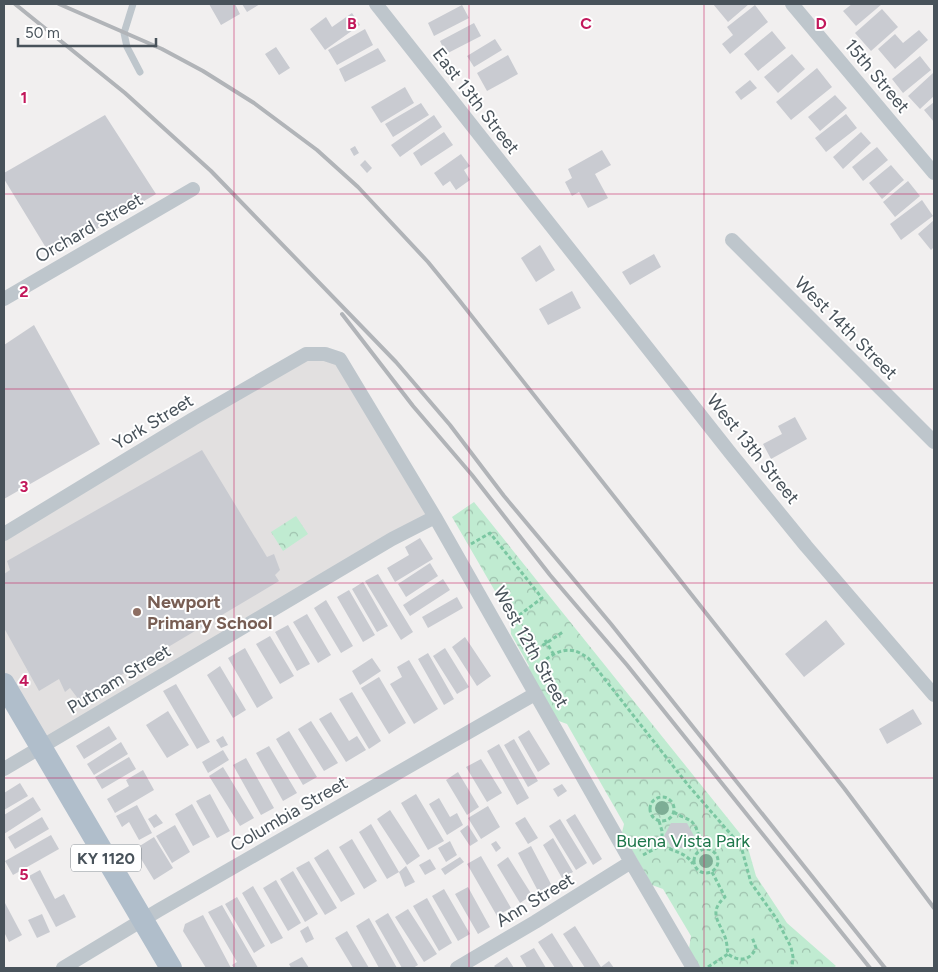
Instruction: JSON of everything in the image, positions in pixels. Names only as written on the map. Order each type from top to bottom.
[{"type":"main road","name":"KY 1120","points":[[4,684],[171,968]]},
{"type":"street","name":"East 13th Street","points":[[376,4],[547,222]]},
{"type":"street","name":"15th Street","points":[[792,4],[934,173]]},
{"type":"street","name":"Orchard Street","points":[[4,299],[193,189]]},
{"type":"street","name":"West 13th Street","points":[[547,222],[777,510],[934,696]]},
{"type":"street","name":"West 14th Street","points":[[732,240],[934,442]]},
{"type":"street","name":"York Street","points":[[4,534],[193,419],[306,354],[325,354]]},
{"type":"street","name":"West 12th Street","points":[[325,354],[340,359],[435,517],[693,968]]},
{"type":"street","name":"Putnam Street","points":[[4,769],[392,539],[435,517]]},
{"type":"street","name":"Columbia Street","points":[[63,968],[536,694]]},
{"type":"street","name":"Ann Street","points":[[458,968],[631,862]]},
{"type":"lane","points":[[133,4],[124,33],[127,47],[140,72]]},
{"type":"path","points":[[471,544],[490,533],[542,598],[514,619]]},
{"type":"path","points":[[537,649],[563,632]]},
{"type":"path","points":[[546,642],[554,655]]},
{"type":"path","points":[[524,673],[561,651],[576,650],[589,659],[688,785],[741,846],[752,883],[776,918],[791,947],[793,957],[792,968]]},
{"type":"path","points":[[664,797],[670,800],[674,811],[671,817],[659,821],[654,818],[650,806],[653,801],[664,797]]},
{"type":"path","points":[[659,821],[662,831],[662,845],[690,858],[699,871],[705,873],[712,872],[718,861],[717,855],[712,850],[706,848],[699,840],[696,828],[692,822],[674,811]]},
{"type":"path","points":[[695,867],[695,854],[706,848]]},
{"type":"path","points":[[712,872],[725,897],[719,902],[716,910],[716,920],[725,936],[728,954],[740,960],[753,955],[756,948],[752,937]]},
{"type":"path","points":[[706,968],[728,954]]},
{"type":"shaded area","name":"Newport Primary School","points":[[306,354],[340,359],[435,517],[41,747],[4,684],[4,534]]},
{"type":"green space","name":"Buena Vista Park","points":[[474,502],[746,841],[756,876],[787,923],[836,966],[833,968],[700,968],[689,949],[691,936],[663,889],[652,885],[622,833],[623,822],[567,724],[556,720],[527,668],[529,666],[511,634],[510,617],[452,517]]},
{"type":"green space","points":[[296,516],[308,534],[283,551],[271,532]]},
{"type":"building","points":[[209,4],[235,4],[240,14],[221,25]]},
{"type":"building","points":[[242,4],[260,4],[247,12]]},
{"type":"building","points":[[713,4],[749,4],[728,22]]},
{"type":"building","points":[[852,4],[882,4],[856,26],[843,11]]},
{"type":"building","points":[[462,5],[469,18],[434,36],[428,23]]},
{"type":"building","points":[[755,5],[768,22],[730,54],[722,44],[733,35],[727,27]]},
{"type":"building","points":[[882,9],[898,27],[871,51],[855,33]]},
{"type":"building","points":[[352,13],[360,25],[325,50],[310,29],[326,17],[332,27]]},
{"type":"building","points":[[474,23],[481,36],[446,54],[440,41]]},
{"type":"building","points":[[365,29],[373,45],[337,65],[328,50]]},
{"type":"building","points":[[919,30],[928,40],[895,69],[878,49],[895,34],[903,43]]},
{"type":"building","points":[[772,31],[786,48],[758,71],[744,54]]},
{"type":"building","points":[[495,39],[502,50],[474,67],[467,56]]},
{"type":"building","points":[[276,47],[290,68],[279,75],[265,54]]},
{"type":"building","points":[[378,48],[386,61],[345,82],[339,69]]},
{"type":"building","points":[[792,54],[805,69],[778,93],[764,77]]},
{"type":"building","points":[[508,55],[518,74],[487,91],[477,73]]},
{"type":"building","points":[[920,56],[931,70],[903,93],[892,79]]},
{"type":"building","points":[[817,68],[832,87],[791,120],[776,102]]},
{"type":"building","points":[[933,73],[934,96],[920,109],[908,96]]},
{"type":"building","points":[[750,80],[757,88],[741,100],[735,92]]},
{"type":"building","points":[[405,87],[414,103],[381,123],[371,107]]},
{"type":"building","points":[[835,95],[847,108],[820,131],[808,117]]},
{"type":"building","points":[[934,102],[934,122],[924,110]]},
{"type":"building","points":[[421,103],[429,115],[393,137],[385,124]]},
{"type":"building","points":[[846,114],[857,128],[826,152],[815,138]]},
{"type":"building","points":[[105,115],[156,194],[51,256],[4,179],[4,173]]},
{"type":"building","points":[[434,115],[442,127],[400,157],[391,145]]},
{"type":"building","points":[[444,132],[453,145],[421,166],[413,153]]},
{"type":"building","points":[[861,132],[871,143],[843,169],[833,157]]},
{"type":"building","points":[[355,146],[359,153],[354,156],[350,149]]},
{"type":"building","points":[[877,147],[888,160],[863,181],[852,167]]},
{"type":"building","points":[[602,150],[611,165],[595,174],[608,198],[588,208],[579,192],[572,196],[565,182],[572,178],[568,169]]},
{"type":"building","points":[[461,154],[470,166],[464,170],[470,180],[456,190],[450,181],[443,186],[434,173]]},
{"type":"building","points":[[365,160],[372,168],[367,173],[360,165]]},
{"type":"building","points":[[891,165],[904,180],[882,199],[869,183]]},
{"type":"building","points":[[908,181],[920,196],[895,217],[883,202]]},
{"type":"building","points":[[922,200],[933,216],[901,240],[890,224]]},
{"type":"building","points":[[934,220],[934,247],[931,250],[918,234]]},
{"type":"building","points":[[540,245],[555,270],[536,282],[521,258]]},
{"type":"building","points":[[654,254],[661,267],[630,285],[622,272]]},
{"type":"building","points":[[572,291],[581,308],[548,325],[539,309]]},
{"type":"building","points":[[34,325],[100,444],[4,499],[4,345]]},
{"type":"building","points":[[795,417],[807,439],[771,459],[763,444],[782,434],[778,426]]},
{"type":"building","points":[[202,450],[267,557],[274,554],[280,570],[275,575],[279,581],[79,700],[70,688],[65,692],[59,679],[39,691],[4,628],[4,574],[10,570],[7,561]]},
{"type":"building","points":[[420,538],[433,559],[395,582],[387,568],[409,555],[405,547]]},
{"type":"building","points":[[430,563],[438,576],[406,597],[398,584]]},
{"type":"building","points":[[378,574],[413,632],[401,640],[365,581]]},
{"type":"building","points":[[443,579],[450,590],[410,616],[403,605]]},
{"type":"building","points":[[363,582],[388,626],[377,632],[352,589]]},
{"type":"building","points":[[349,590],[375,635],[363,642],[337,597]]},
{"type":"building","points":[[457,597],[463,608],[428,628],[422,617]]},
{"type":"building","points":[[326,600],[353,646],[341,653],[314,608]]},
{"type":"building","points":[[307,614],[331,655],[318,663],[293,622]]},
{"type":"building","points":[[826,620],[845,644],[804,677],[785,654]]},
{"type":"building","points":[[288,625],[310,664],[297,671],[275,632]]},
{"type":"building","points":[[270,636],[294,676],[280,684],[256,644]]},
{"type":"building","points":[[465,637],[491,676],[477,686],[452,647]]},
{"type":"building","points":[[245,648],[273,698],[257,708],[228,658]]},
{"type":"building","points":[[445,648],[469,687],[457,694],[433,656]]},
{"type":"building","points":[[428,653],[454,699],[444,705],[418,659]]},
{"type":"building","points":[[372,658],[381,671],[360,685],[352,671]]},
{"type":"building","points":[[409,660],[438,709],[414,724],[390,684],[402,677],[397,667]]},
{"type":"building","points":[[220,666],[246,710],[233,718],[207,675]]},
{"type":"building","points":[[379,677],[406,723],[389,734],[361,688]]},
{"type":"building","points":[[176,684],[210,742],[197,749],[163,691]]},
{"type":"building","points":[[352,692],[381,741],[369,749],[339,699]]},
{"type":"building","points":[[913,709],[922,724],[887,744],[879,729]]},
{"type":"building","points":[[168,711],[189,745],[167,758],[146,725]]},
{"type":"building","points":[[331,712],[349,741],[357,736],[366,750],[346,762],[319,719]]},
{"type":"building","points":[[311,721],[338,763],[324,771],[298,729]]},
{"type":"building","points":[[109,726],[117,739],[84,759],[76,746]]},
{"type":"building","points":[[529,730],[550,764],[538,772],[518,737]]},
{"type":"building","points":[[289,731],[317,777],[303,785],[276,739]]},
{"type":"building","points":[[223,736],[228,745],[221,748],[216,740]]},
{"type":"building","points":[[514,739],[538,781],[528,787],[504,745]]},
{"type":"building","points":[[121,742],[128,754],[94,775],[87,764]]},
{"type":"building","points":[[499,744],[529,798],[517,805],[487,751]]},
{"type":"building","points":[[269,746],[297,793],[283,801],[256,753]]},
{"type":"building","points":[[223,750],[229,760],[208,773],[202,762]]},
{"type":"building","points":[[129,757],[136,769],[102,789],[95,777]]},
{"type":"building","points":[[246,758],[274,808],[261,815],[233,765]]},
{"type":"building","points":[[481,759],[502,793],[487,802],[466,767]]},
{"type":"building","points":[[223,767],[254,818],[240,826],[209,776]]},
{"type":"building","points":[[143,770],[154,790],[115,813],[107,799],[129,786],[126,780]]},
{"type":"building","points":[[458,772],[479,807],[467,815],[446,780]]},
{"type":"building","points":[[20,783],[28,796],[4,810],[4,793]]},
{"type":"building","points":[[562,784],[567,791],[558,797],[553,789]]},
{"type":"building","points":[[210,794],[230,831],[217,838],[196,801]]},
{"type":"building","points":[[416,794],[444,841],[428,850],[401,803]]},
{"type":"building","points":[[33,797],[41,810],[4,834],[4,815]]},
{"type":"building","points":[[439,798],[450,817],[457,813],[463,825],[447,835],[429,804]]},
{"type":"building","points":[[192,804],[210,837],[193,846],[175,814]]},
{"type":"building","points":[[137,805],[152,833],[139,840],[129,822],[122,827],[116,816]]},
{"type":"building","points":[[488,806],[500,827],[481,839],[468,818]]},
{"type":"building","points":[[390,810],[420,856],[407,865],[377,819]]},
{"type":"building","points":[[156,814],[163,823],[154,828],[148,819]]},
{"type":"building","points":[[575,814],[602,859],[593,865],[566,820]]},
{"type":"building","points":[[42,817],[49,829],[15,849],[8,837]]},
{"type":"building","points":[[525,817],[538,838],[528,844],[515,823]]},
{"type":"building","points":[[560,819],[587,863],[576,870],[549,826]]},
{"type":"building","points":[[671,823],[687,823],[694,836],[687,848],[672,848],[664,836]]},
{"type":"building","points":[[371,824],[399,872],[387,879],[359,832]]},
{"type":"building","points":[[175,825],[190,852],[172,863],[156,836]]},
{"type":"building","points":[[468,825],[478,841],[470,846],[460,831]]},
{"type":"building","points":[[51,835],[59,849],[13,875],[5,861]]},
{"type":"building","points":[[154,837],[173,868],[154,880],[135,849]]},
{"type":"building","points":[[553,838],[573,872],[562,878],[543,845]]},
{"type":"building","points":[[352,839],[377,881],[364,889],[339,847]]},
{"type":"building","points":[[450,841],[457,855],[446,862],[438,848]]},
{"type":"building","points":[[496,841],[501,848],[496,852],[491,844]]},
{"type":"building","points":[[531,846],[552,886],[539,893],[518,853]]},
{"type":"building","points":[[328,849],[355,894],[341,902],[314,858]]},
{"type":"building","points":[[481,856],[511,908],[497,916],[467,864]]},
{"type":"building","points":[[460,857],[464,862],[445,875],[441,869]]},
{"type":"building","points":[[508,857],[532,895],[520,903],[497,865]]},
{"type":"building","points":[[430,859],[436,869],[425,875],[419,865]]},
{"type":"building","points":[[309,861],[337,908],[325,915],[296,868]]},
{"type":"building","points":[[406,866],[415,882],[405,887],[399,872]]},
{"type":"building","points":[[40,870],[55,899],[64,894],[76,917],[56,927],[29,876]]},
{"type":"building","points":[[293,871],[318,914],[305,922],[280,879]]},
{"type":"building","points":[[276,880],[301,923],[288,931],[263,888]]},
{"type":"building","points":[[253,886],[283,938],[271,944],[242,893]]},
{"type":"building","points":[[468,887],[490,927],[478,934],[455,894]]},
{"type":"building","points":[[444,889],[470,934],[458,941],[432,896]]},
{"type":"building","points":[[237,897],[265,946],[254,953],[225,904]]},
{"type":"building","points":[[427,898],[452,943],[439,951],[413,906]]},
{"type":"building","points":[[4,903],[22,935],[9,942],[4,932]]},
{"type":"building","points":[[222,905],[258,968],[234,968],[232,965],[237,962],[208,912]]},
{"type":"building","points":[[408,909],[437,954],[424,962],[395,917]]},
{"type":"building","points":[[388,913],[418,965],[413,968],[402,968],[375,921]]},
{"type":"building","points":[[42,914],[50,932],[37,938],[28,920]]},
{"type":"building","points":[[203,915],[231,968],[206,968],[183,931],[185,924]]},
{"type":"building","points":[[369,918],[397,968],[379,968],[356,926]]},
{"type":"building","points":[[308,926],[314,939],[306,943],[300,931]]},
{"type":"building","points":[[575,926],[601,967],[609,961],[614,968],[585,968],[563,934]]},
{"type":"building","points":[[347,931],[369,968],[353,968],[335,938]]},
{"type":"building","points":[[552,933],[574,968],[555,968],[538,942]]},
{"type":"building","points":[[534,948],[546,968],[527,968],[520,956]]},
{"type":"building","points":[[302,957],[309,968],[291,968],[289,964]]},
{"type":"building","points":[[507,957],[514,968],[496,968],[494,966]]},
{"type":"railway","points":[[15,4],[125,93],[211,171],[396,362],[450,425],[504,496],[611,624],[885,968]]},
{"type":"railway","points":[[59,4],[162,49],[203,71],[254,103],[317,150],[358,187],[428,262],[459,300],[844,788],[934,908]]},
{"type":"railway","points":[[342,314],[413,406],[472,475],[550,575],[627,665],[870,968]]},
{"type":"place","name":"Newport Primary School","points":[[137,612]]}]
